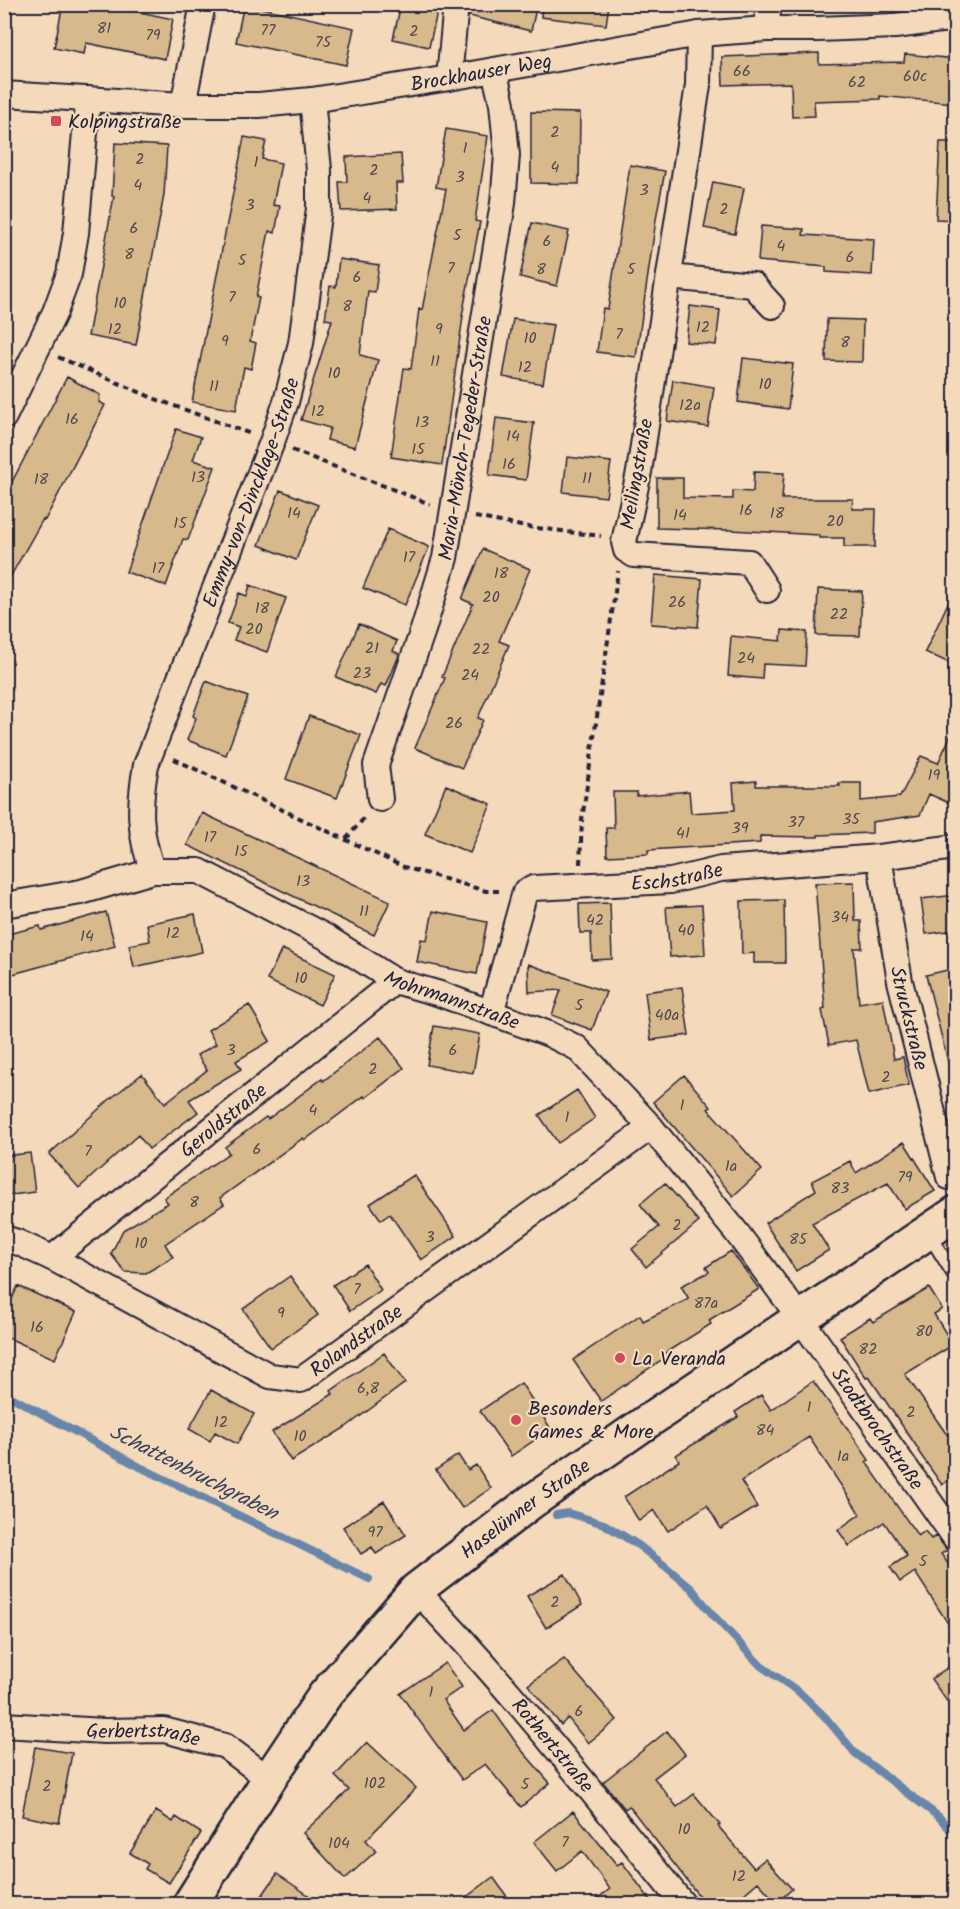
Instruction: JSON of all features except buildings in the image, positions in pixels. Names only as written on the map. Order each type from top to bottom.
[{"type":"street","points":[[183,105],[203,4]]},
{"type":"street","points":[[449,78],[456,4]]},
{"type":"street","points":[[766,29],[769,4]]},
{"type":"street","name":"Brockhauser Weg","points":[[4,94],[183,105],[259,105],[312,100],[449,78],[699,34],[766,29],[884,26],[946,14]]},
{"type":"street","name":"Meilingstraße","points":[[699,34],[698,85],[639,472],[624,542],[626,550],[634,555],[749,562],[767,590]]},
{"type":"street","name":"Maria-Mönch-Tegeder-Straße","points":[[380,799],[376,765],[446,558],[504,203],[507,155],[502,104],[494,70]]},
{"type":"street","points":[[4,417],[56,312],[69,274],[76,233],[88,99]]},
{"type":"street","name":"Emmy-von-Dincklage-Straße","points":[[153,871],[145,852],[141,829],[140,810],[146,765],[272,442],[286,402],[301,344],[319,208],[319,170],[312,100]]},
{"type":"street","points":[[669,277],[753,285],[772,306]]},
{"type":"street","name":"Eschstraße","points":[[525,892],[534,888],[671,881],[722,869],[879,857],[956,847]]},
{"type":"street","name":"Struckstraße","points":[[879,857],[900,981],[949,1177]]},
{"type":"street","name":"Mohrmannstraße","points":[[4,905],[81,892],[153,871],[199,871],[326,937],[395,981],[440,994],[549,1034],[577,1048],[651,1127],[736,1233],[800,1318]]},
{"type":"street","points":[[491,1013],[525,892]]},
{"type":"street","name":"Geroldstraße","points":[[52,1258],[395,981]]},
{"type":"street","name":"Rolandstraße","points":[[4,1239],[17,1242],[52,1258],[270,1376],[301,1380],[651,1127]]},
{"type":"street","name":"Haselünner Straße","points":[[190,1905],[325,1695],[417,1590],[531,1502],[956,1213]]},
{"type":"street","name":"Stodtbrochstraße","points":[[800,1318],[956,1539]]},
{"type":"street","name":"Rothertstraße","points":[[417,1590],[588,1787],[683,1905]]},
{"type":"street","name":"Gerbertstraße","points":[[4,1725],[104,1731],[164,1730],[225,1746],[269,1779]]},
{"type":"lane","points":[[927,1232],[956,1278]]},
{"type":"path","points":[[38,349],[153,398],[452,513],[521,526],[610,537],[626,550],[617,573],[595,726],[582,820],[579,886]]},
{"type":"path","points":[[151,749],[404,867],[486,891],[525,892]]},
{"type":"path","points":[[346,839],[380,799]]},
{"type":"waterway","name":"Schattenbruchgraben","points":[[4,1393],[140,1467],[369,1579]]},
{"type":"waterway","points":[[556,1515],[568,1513],[604,1524],[638,1545],[665,1566],[692,1589],[761,1666],[799,1692],[826,1718],[855,1753],[939,1817],[956,1836]]},
{"type":"place","name":"Kolpingstraße","points":[[56,121]]},
{"type":"place","name":"La Veranda","points":[[620,1358]]},
{"type":"place","name":"Besonders Games & More","points":[[516,1420]]}]
